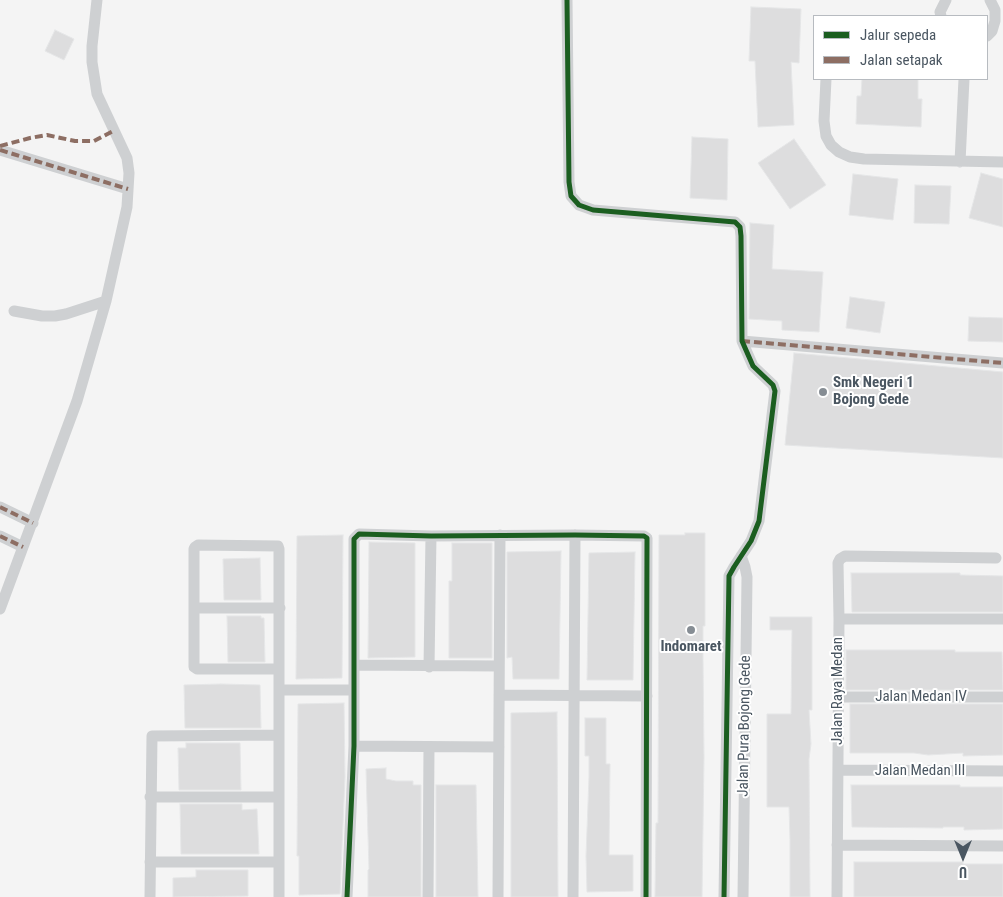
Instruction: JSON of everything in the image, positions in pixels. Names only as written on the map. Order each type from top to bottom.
[{"type":"street","points":[[0,609],[77,401],[106,300],[127,207],[127,158],[97,94],[92,62],[97,0]]},
{"type":"street","points":[[567,0],[569,182],[571,196],[579,205],[593,210],[735,222],[740,228],[741,236],[742,341],[753,366],[773,385],[775,391],[759,521],[751,541],[730,576],[724,897]]},
{"type":"street","points":[[941,15],[940,12],[946,0]]},
{"type":"street","points":[[988,35],[999,22],[990,0]]},
{"type":"street","points":[[826,80],[824,121],[826,136],[831,145],[839,152],[864,160],[1003,162]]},
{"type":"street","points":[[960,162],[964,80]]},
{"type":"street","points":[[0,150],[128,189]]},
{"type":"street","points":[[14,311],[42,316],[55,316],[106,300]]},
{"type":"street","points":[[742,341],[1003,363]]},
{"type":"street","points":[[0,507],[33,523]]},
{"type":"street","points":[[347,897],[354,746],[355,536],[359,534],[430,536],[575,535],[644,536],[647,538],[646,897]]},
{"type":"street","points":[[498,897],[500,535]]},
{"type":"street","points":[[573,897],[575,535]]},
{"type":"street","points":[[0,536],[23,547]]},
{"type":"street","points":[[429,667],[430,536]]},
{"type":"street","points":[[279,669],[194,668],[195,547],[198,545],[275,545],[279,549],[280,608],[279,897]]},
{"type":"street","name":"Jalan Pura Bojong Gede","points":[[741,556],[746,566],[747,577],[743,897]]},
{"type":"street","points":[[839,619],[838,563],[840,558],[845,556],[996,558]]},
{"type":"street","points":[[195,608],[280,608]]},
{"type":"street","name":"Jalan Raya Medan","points":[[837,897],[839,619],[1003,619]]},
{"type":"street","points":[[354,665],[499,666]]},
{"type":"street","points":[[279,690],[354,690]]},
{"type":"street","points":[[499,695],[647,696]]},
{"type":"street","name":"Jalan Medan IV","points":[[838,697],[1003,697]]},
{"type":"street","points":[[150,897],[152,736],[279,735]]},
{"type":"street","points":[[354,746],[499,747]]},
{"type":"street","points":[[428,897],[429,747]]},
{"type":"street","name":"Jalan Medan III","points":[[838,770],[1003,771]]},
{"type":"street","points":[[150,797],[279,797]]},
{"type":"street","points":[[838,845],[1003,846]]},
{"type":"street","points":[[150,862],[279,862]]},
{"type":"building","points":[[751,7],[801,9],[799,63],[791,62],[794,125],[758,127],[755,61],[749,61]]},
{"type":"building","points":[[55,30],[74,39],[64,60],[45,51]]},
{"type":"building","points":[[862,80],[918,80],[918,99],[922,99],[921,127],[856,124],[857,96],[861,96]]},
{"type":"building","points":[[692,137],[728,139],[727,200],[690,198]]},
{"type":"building","points":[[794,139],[826,185],[790,209],[758,163]]},
{"type":"building","points":[[981,173],[1003,179],[1003,227],[969,218]]},
{"type":"building","points":[[853,174],[898,179],[893,220],[849,215]]},
{"type":"building","points":[[915,185],[951,186],[949,224],[914,223]]},
{"type":"building","points":[[750,223],[774,225],[772,269],[823,272],[819,332],[782,330],[782,321],[749,319]]},
{"type":"building","points":[[850,297],[885,302],[880,333],[846,328]]},
{"type":"building","points":[[969,317],[1003,318],[1003,342],[968,341]]},
{"type":"building","points":[[794,353],[1003,372],[1003,458],[785,445]]},
{"type":"building","points":[[685,533],[705,533],[702,897],[655,897],[656,823],[658,823],[659,535],[685,535]]},
{"type":"building","points":[[343,535],[342,678],[296,679],[297,536]]},
{"type":"building","points":[[369,542],[415,543],[415,657],[368,658]]},
{"type":"building","points":[[452,543],[492,543],[492,658],[449,658],[449,581],[452,581]]},
{"type":"building","points":[[561,551],[559,679],[513,679],[512,657],[507,658],[507,552]]},
{"type":"building","points":[[635,552],[633,680],[587,680],[589,553]]},
{"type":"building","points":[[260,558],[261,600],[224,600],[223,559]]},
{"type":"building","points":[[851,573],[960,573],[960,575],[1003,576],[1003,612],[852,612]]},
{"type":"building","points":[[227,616],[261,616],[261,618],[264,618],[265,662],[228,662]]},
{"type":"building","points":[[770,617],[812,617],[812,710],[809,710],[811,744],[809,759],[810,897],[790,897],[789,807],[767,807],[767,714],[791,714],[792,630],[770,630]]},
{"type":"building","points":[[846,650],[1002,652],[1003,690],[846,690]]},
{"type":"building","points":[[184,685],[260,685],[261,728],[185,728]]},
{"type":"building","points":[[344,703],[345,777],[340,894],[299,895],[299,856],[297,856],[298,704]]},
{"type":"building","points":[[850,704],[1003,704],[1003,755],[963,756],[963,753],[928,755],[914,753],[850,753]]},
{"type":"building","points":[[557,712],[558,897],[511,897],[511,713]]},
{"type":"building","points":[[585,718],[606,718],[606,764],[610,764],[609,855],[633,855],[633,891],[587,892],[586,856],[589,756],[585,756]]},
{"type":"building","points":[[186,743],[240,743],[241,790],[179,790],[178,748],[186,748]]},
{"type":"building","points":[[386,768],[386,779],[413,781],[413,785],[421,785],[421,897],[368,897],[366,769]]},
{"type":"building","points":[[436,785],[476,785],[478,897],[436,897]]},
{"type":"building","points":[[851,785],[1003,787],[1003,829],[964,830],[964,827],[852,827]]},
{"type":"building","points":[[180,804],[242,804],[242,810],[257,809],[259,854],[181,854]]},
{"type":"building","points":[[854,862],[1003,864],[1003,897],[854,897]]},
{"type":"building","points":[[196,870],[248,870],[248,896],[173,897],[173,878],[196,877]]},
{"type":"marked path","points":[[0,146],[47,135],[75,141],[94,141],[115,130]]},
{"type":"marked path","points":[[0,150],[128,189]]},
{"type":"marked path","points":[[742,341],[1003,363]]},
{"type":"marked path","points":[[0,507],[33,523]]},
{"type":"marked path","points":[[0,536],[23,547]]},
{"type":"cycle path","points":[[567,0],[569,182],[571,196],[579,205],[593,210],[735,222],[740,227],[741,236],[742,341],[753,366],[773,385],[775,391],[759,521],[751,541],[729,576],[724,897]]},
{"type":"cycle path","points":[[347,897],[354,746],[354,539],[359,534],[431,536],[575,535],[644,536],[647,538],[646,897]]},
{"type":"place","name":"Smk Negeri 1 Bojong Gede","points":[[823,392]]},
{"type":"place","name":"Indomaret","points":[[691,630]]}]
